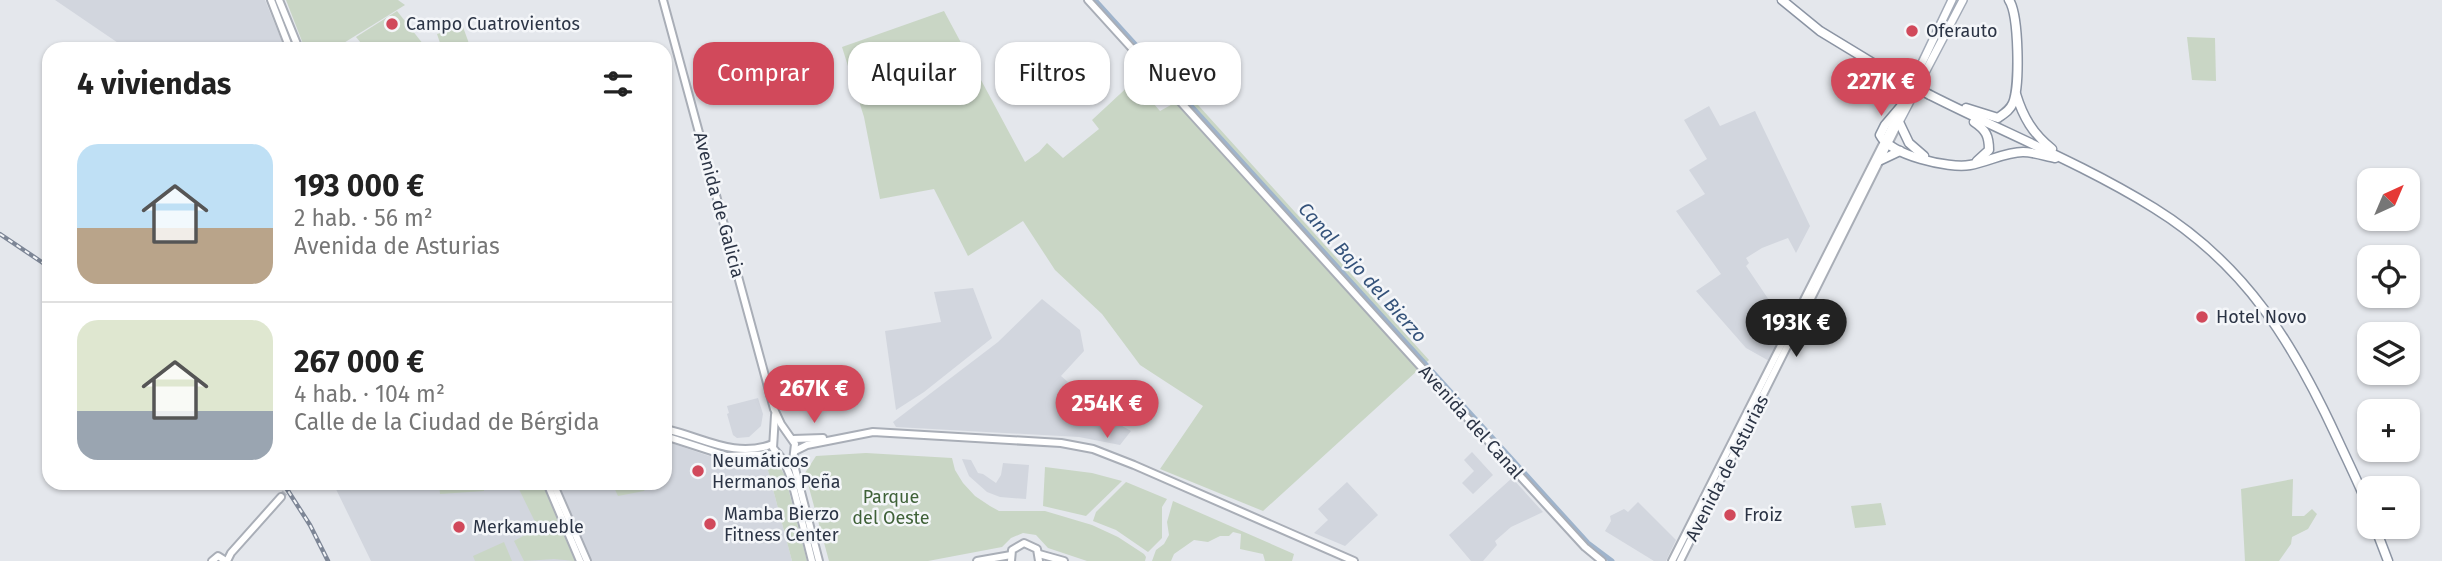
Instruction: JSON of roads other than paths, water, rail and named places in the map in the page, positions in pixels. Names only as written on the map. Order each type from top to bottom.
[{"type":"highway","points":[[1782,0],[1820,31],[1899,79],[2081,167]]},
{"type":"highway","points":[[2009,0],[2015,13],[2017,35],[2016,94],[2026,122],[2035,135],[2050,148],[2081,167],[2157,209],[2205,246],[2238,278],[2275,323],[2309,378],[2357,483]]},
{"type":"highway","points":[[1930,95],[1998,118],[2007,112],[2016,94]]},
{"type":"highway","points":[[1930,95],[1981,126],[1987,133],[1989,150],[1971,165]]},
{"type":"highway","points":[[1902,106],[1881,131],[1881,137],[1900,151],[1952,166],[1971,165],[2025,152],[2081,167]]},
{"type":"highway","points":[[1899,122],[1903,134],[1913,147],[1929,160]]},
{"type":"highway","points":[[1888,144],[1900,142],[1903,134]]},
{"type":"highway","points":[[1881,160],[1900,151]]},
{"type":"highway","points":[[2380,539],[2388,561]]},
{"type":"main road","points":[[1902,106],[1952,0]]},
{"type":"main road","name":"Avenida de Asturias","points":[[1899,122],[1963,0]]},
{"type":"street","points":[[271,0],[287,42]]},
{"type":"street","points":[[279,0],[296,42]]},
{"type":"street","name":"Avenida de Galicia","points":[[663,0],[774,410],[792,438]]},
{"type":"street","name":"Avenida del Canal","points":[[1088,0],[1550,509],[1602,561]]},
{"type":"street","name":"Avenida de Asturias","points":[[1672,561],[1899,122]]},
{"type":"street","name":"Avenida de Asturias","points":[[1680,561],[1888,144]]},
{"type":"street","name":"Avenida de Galicia","points":[[774,410],[774,442]]},
{"type":"street","points":[[672,431],[727,449],[753,450],[774,442],[781,436],[835,438]]},
{"type":"street","points":[[672,438],[726,456],[788,457],[807,445],[873,432],[1032,440],[1093,449],[1354,561]]},
{"type":"street","points":[[792,438],[796,446],[793,461],[819,561]]},
{"type":"street","points":[[774,442],[791,478],[812,561]]},
{"type":"street","points":[[550,490],[580,561]]},
{"type":"street","points":[[556,490],[587,561]]},
{"type":"street","points":[[212,561],[215,558],[225,559],[281,496]]},
{"type":"street","points":[[1011,558],[1016,547],[1024,543],[1034,546],[1040,559],[1064,561]]},
{"type":"street","points":[[977,561],[1011,558]]},
{"type":"street","points":[[1000,561],[1011,558]]},
{"type":"waterway","name":"Canal Bajo del Bierzo","points":[[1095,0],[1588,543],[1612,561]]},
{"type":"tunnel","points":[[281,497],[287,490]]},
{"type":"railway","points":[[0,234],[42,262]]},
{"type":"railway","points":[[288,490],[310,525],[328,561]]},
{"type":"place","name":"Campo Cuatrovientos","points":[[392,24]]},
{"type":"place","name":"Oferauto","points":[[1912,31]]},
{"type":"place","name":"Hotel Novo","points":[[2202,317]]},
{"type":"place","name":"Neumáticos Hermanos Peña","points":[[698,471]]},
{"type":"place","name":"Froiz","points":[[1730,515]]},
{"type":"place","name":"Mamba Bierzo Fitness Center","points":[[710,524]]},
{"type":"place","name":"Merkamueble","points":[[459,527]]},
{"type":"park label","name":"Parque del Oeste","points":[[891,507]]}]
